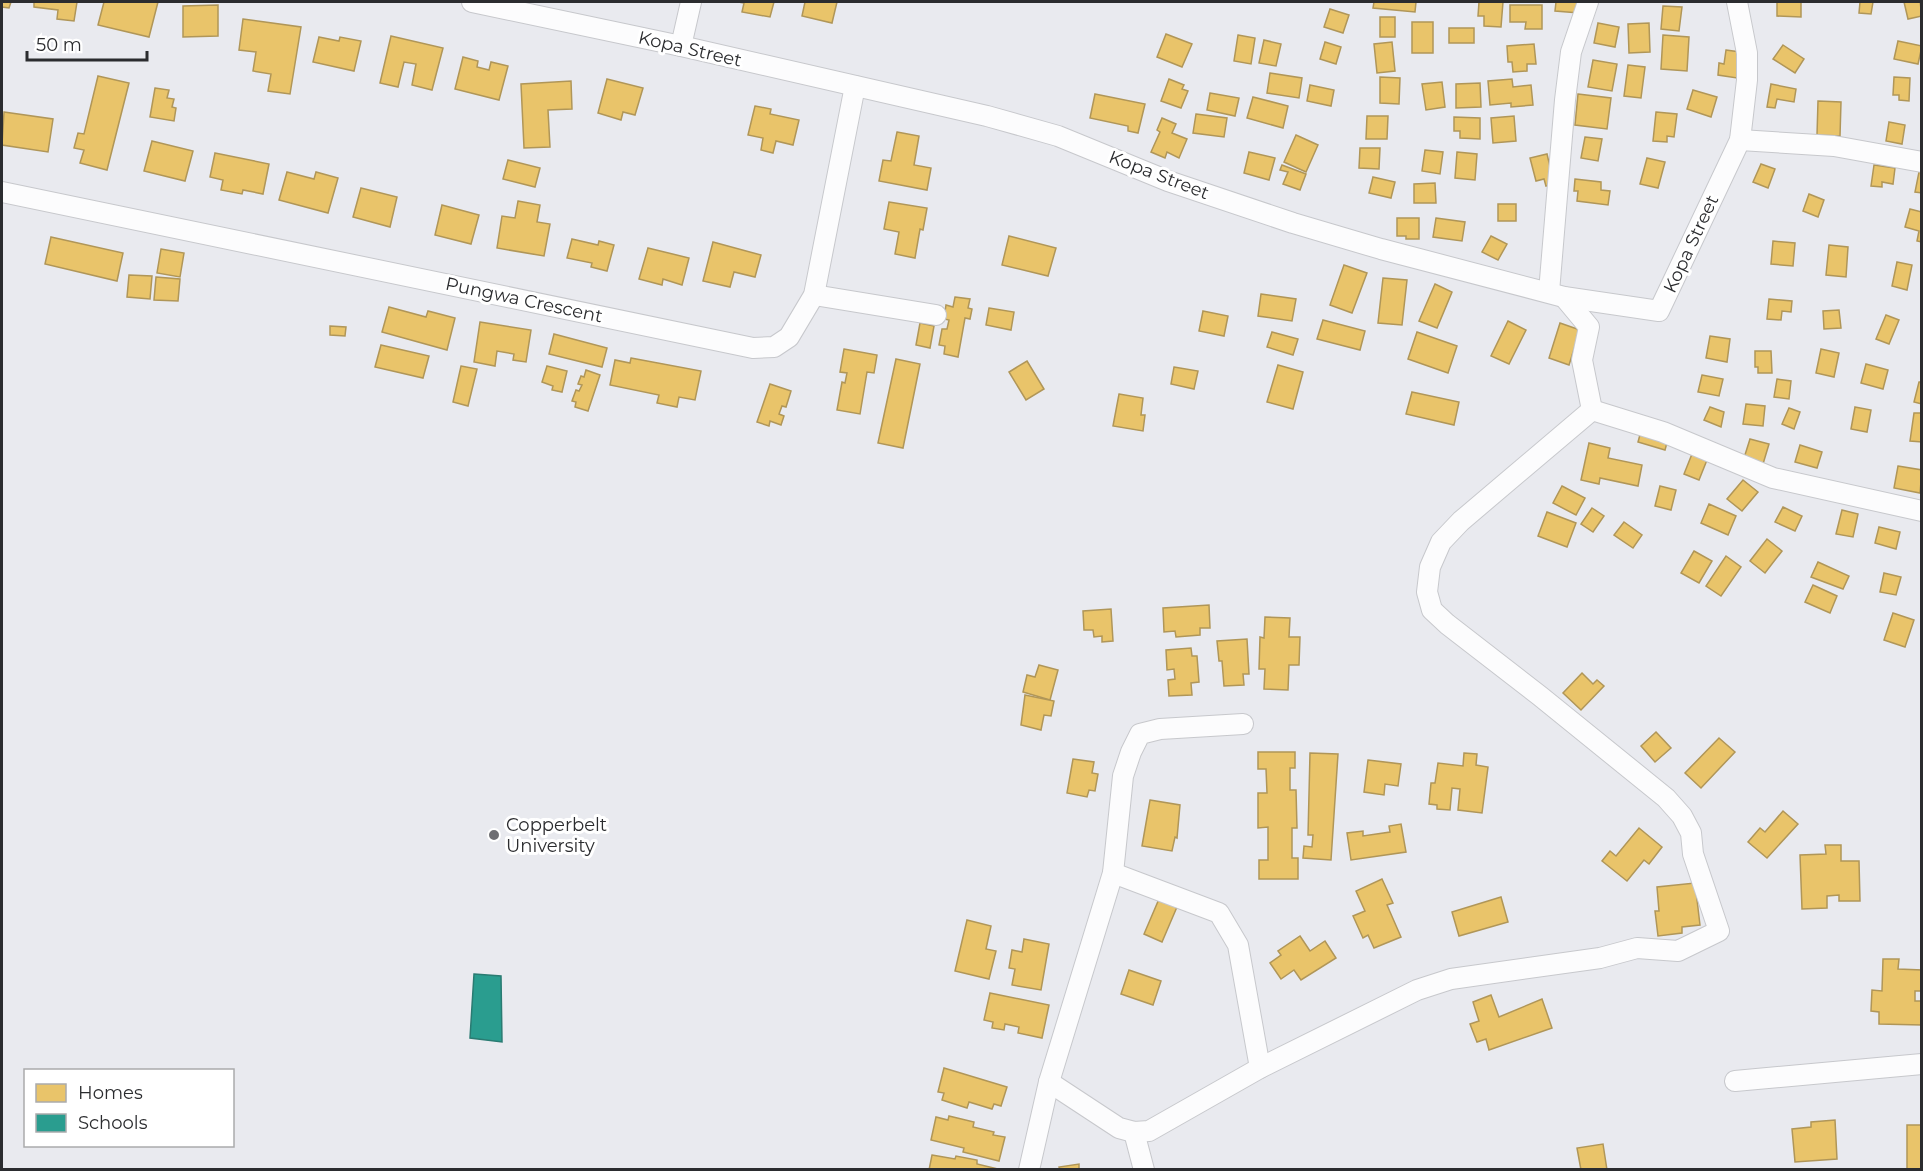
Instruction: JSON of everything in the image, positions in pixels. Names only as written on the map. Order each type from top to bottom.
[{"type":"street","name":"Kopa Street","points":[[472,2],[681,46],[987,116],[1058,136],[1168,181],[1293,223],[1381,249],[1557,295],[1659,311],[1740,140]]},
{"type":"street","points":[[681,46],[691,2]]},
{"type":"street","points":[[1588,2],[1571,52],[1565,100],[1557,295],[1589,327],[1582,360],[1592,410]]},
{"type":"street","points":[[1737,2],[1747,53],[1747,80],[1740,140],[1834,146],[1922,162]]},
{"type":"street","name":"Pungwa Crescent","points":[[2,192],[753,348],[774,347],[789,337],[814,295],[855,86]]},
{"type":"street","points":[[814,295],[936,315]]},
{"type":"street","points":[[1592,410],[1663,432],[1773,478],[1922,511]]},
{"type":"street","points":[[1048,1082],[1119,1128],[1134,1132],[1149,1131],[1260,1068],[1417,990],[1451,979],[1600,958],[1637,948],[1678,951],[1719,931],[1693,854],[1691,833],[1682,816],[1666,798],[1447,624],[1432,610],[1427,592],[1430,567],[1441,542],[1461,521],[1592,410]]},
{"type":"street","points":[[1029,1170],[1048,1082],[1113,873],[1123,776],[1131,752],[1140,735],[1160,729],[1243,724]]},
{"type":"street","points":[[1113,873],[1219,913],[1238,945],[1260,1068]]},
{"type":"street","points":[[1735,1081],[1922,1064]]},
{"type":"street","points":[[1134,1132],[1144,1170]]},
{"type":"building: Homes","points":[[2,2],[11,2],[9,8],[2,7]]},
{"type":"building: Homes","points":[[34,2],[77,2],[74,21],[57,19],[58,10],[34,7]]},
{"type":"building: Homes","points":[[104,2],[158,2],[149,37],[98,25]]},
{"type":"building: Homes","points":[[738,2],[774,2],[770,17],[742,12],[744,3]]},
{"type":"building: Homes","points":[[805,2],[837,2],[832,23],[802,16]]},
{"type":"building: Homes","points":[[1374,2],[1416,2],[1415,12],[1373,8]]},
{"type":"building: Homes","points":[[1479,2],[1503,2],[1501,27],[1484,26],[1484,16],[1478,16]]},
{"type":"building: Homes","points":[[1556,2],[1580,2],[1579,13],[1555,11]]},
{"type":"building: Homes","points":[[1777,2],[1801,2],[1801,17],[1777,16]]},
{"type":"building: Homes","points":[[1860,2],[1873,2],[1871,14],[1859,13]]},
{"type":"building: Homes","points":[[1904,2],[1920,2],[1922,16],[1908,19]]},
{"type":"building: Homes","points":[[218,5],[218,36],[183,37],[183,6]]},
{"type":"building: Homes","points":[[1510,5],[1542,5],[1542,29],[1525,29],[1526,22],[1510,22]]},
{"type":"building: Homes","points":[[1663,6],[1682,7],[1679,31],[1661,29]]},
{"type":"building: Homes","points":[[1330,9],[1349,15],[1343,33],[1324,27]]},
{"type":"building: Homes","points":[[1380,17],[1395,17],[1395,37],[1380,37]]},
{"type":"building: Homes","points":[[243,19],[301,27],[290,94],[268,91],[271,74],[253,71],[256,52],[239,50]]},
{"type":"building: Homes","points":[[1412,22],[1433,22],[1433,53],[1412,53]]},
{"type":"building: Homes","points":[[1598,23],[1619,27],[1615,47],[1594,43]]},
{"type":"building: Homes","points":[[1649,23],[1650,52],[1629,53],[1628,24]]},
{"type":"building: Homes","points":[[1449,28],[1474,28],[1474,43],[1449,43]]},
{"type":"building: Homes","points":[[1166,34],[1192,44],[1182,67],[1157,57]]},
{"type":"building: Homes","points":[[1238,35],[1255,38],[1251,64],[1234,61]]},
{"type":"building: Homes","points":[[1663,35],[1689,37],[1687,71],[1661,69]]},
{"type":"building: Homes","points":[[391,36],[443,48],[432,90],[412,85],[416,64],[404,62],[398,87],[380,83]]},
{"type":"building: Homes","points":[[319,37],[339,41],[340,37],[361,41],[354,71],[313,62]]},
{"type":"building: Homes","points":[[1264,40],[1281,44],[1276,66],[1259,63]]},
{"type":"building: Homes","points":[[1898,41],[1922,46],[1918,64],[1894,59]]},
{"type":"building: Homes","points":[[1325,42],[1341,47],[1336,64],[1320,59]]},
{"type":"building: Homes","points":[[1392,42],[1395,71],[1377,73],[1374,44]]},
{"type":"building: Homes","points":[[1534,44],[1536,64],[1527,64],[1527,71],[1513,72],[1512,62],[1508,62],[1507,46]]},
{"type":"building: Homes","points":[[1783,45],[1804,59],[1795,73],[1773,59]]},
{"type":"building: Homes","points":[[1726,50],[1740,52],[1737,78],[1718,75],[1719,63],[1724,64]]},
{"type":"building: Homes","points":[[463,57],[478,61],[477,67],[489,70],[491,62],[508,66],[499,100],[455,89]]},
{"type":"building: Homes","points":[[1593,60],[1617,64],[1612,91],[1588,87]]},
{"type":"building: Homes","points":[[1628,65],[1645,67],[1641,98],[1624,96]]},
{"type":"building: Homes","points":[[1270,73],[1302,78],[1299,98],[1267,93]]},
{"type":"building: Homes","points":[[98,76],[129,83],[107,170],[80,163],[84,150],[74,148],[78,133],[84,134]]},
{"type":"building: Homes","points":[[1380,77],[1400,78],[1399,104],[1380,103]]},
{"type":"building: Homes","points":[[1894,77],[1910,78],[1909,101],[1899,100],[1899,95],[1893,95]]},
{"type":"building: Homes","points":[[607,79],[643,88],[635,115],[623,112],[621,120],[598,113]]},
{"type":"building: Homes","points":[[1169,79],[1184,85],[1182,89],[1188,91],[1181,108],[1161,101]]},
{"type":"building: Homes","points":[[1512,79],[1513,87],[1531,85],[1533,105],[1511,107],[1511,103],[1490,105],[1488,81]]},
{"type":"building: Homes","points":[[571,81],[572,109],[548,110],[550,147],[524,148],[521,84]]},
{"type":"building: Homes","points":[[1442,82],[1445,107],[1426,110],[1422,84]]},
{"type":"building: Homes","points":[[1480,83],[1481,107],[1456,108],[1456,84]]},
{"type":"building: Homes","points":[[1771,84],[1796,89],[1794,102],[1777,99],[1775,108],[1767,107]]},
{"type":"building: Homes","points":[[1310,85],[1334,90],[1331,106],[1307,101]]},
{"type":"building: Homes","points":[[155,88],[169,90],[167,98],[174,99],[172,107],[176,108],[174,121],[150,117]]},
{"type":"building: Homes","points":[[1693,90],[1717,97],[1711,117],[1687,109]]},
{"type":"building: Homes","points":[[1210,93],[1239,98],[1235,116],[1207,110]]},
{"type":"building: Homes","points":[[1095,94],[1145,104],[1138,133],[1128,131],[1128,126],[1090,118]]},
{"type":"building: Homes","points":[[1578,94],[1611,98],[1607,129],[1575,125]]},
{"type":"building: Homes","points":[[1253,97],[1288,106],[1283,128],[1247,118]]},
{"type":"building: Homes","points":[[1818,101],[1841,102],[1840,136],[1817,135]]},
{"type":"building: Homes","points":[[755,106],[771,109],[770,114],[799,120],[793,145],[776,141],[773,153],[761,150],[763,138],[748,135]]},
{"type":"building: Homes","points":[[4,112],[53,119],[48,152],[2,145]]},
{"type":"building: Homes","points":[[1656,112],[1677,114],[1674,137],[1667,136],[1667,142],[1653,141]]},
{"type":"building: Homes","points":[[1196,114],[1227,118],[1224,137],[1193,133]]},
{"type":"building: Homes","points":[[1367,116],[1388,116],[1387,139],[1366,139]]},
{"type":"building: Homes","points":[[1514,116],[1516,141],[1493,143],[1491,118]]},
{"type":"building: Homes","points":[[1454,117],[1480,118],[1480,139],[1460,138],[1460,131],[1454,131]]},
{"type":"building: Homes","points":[[1162,118],[1176,124],[1172,133],[1187,139],[1179,158],[1167,152],[1165,158],[1151,152],[1160,132],[1157,130]]},
{"type":"building: Homes","points":[[1889,122],[1905,125],[1902,144],[1886,141]]},
{"type":"building: Homes","points":[[897,132],[919,136],[914,165],[931,168],[927,190],[879,181],[883,160],[891,161]]},
{"type":"building: Homes","points":[[1296,135],[1318,145],[1306,172],[1284,162]]},
{"type":"building: Homes","points":[[1585,137],[1602,139],[1598,161],[1581,158]]},
{"type":"building: Homes","points":[[152,141],[193,151],[185,181],[144,171]]},
{"type":"building: Homes","points":[[1360,148],[1380,148],[1379,169],[1359,168]]},
{"type":"building: Homes","points":[[1425,150],[1443,152],[1440,174],[1422,171]]},
{"type":"building: Homes","points":[[1249,152],[1275,158],[1269,180],[1244,173]]},
{"type":"building: Homes","points":[[1457,152],[1477,154],[1475,180],[1455,178]]},
{"type":"building: Homes","points":[[215,153],[269,164],[263,194],[243,190],[242,194],[221,190],[223,180],[210,177]]},
{"type":"building: Homes","points":[[1547,154],[1554,184],[1546,186],[1544,179],[1536,181],[1530,158]]},
{"type":"building: Homes","points":[[1647,158],[1665,162],[1658,188],[1640,184]]},
{"type":"building: Homes","points":[[508,160],[540,168],[535,187],[503,179]]},
{"type":"building: Homes","points":[[1761,164],[1775,169],[1768,188],[1753,182]]},
{"type":"building: Homes","points":[[1282,165],[1306,174],[1300,190],[1283,184],[1288,172],[1280,170]]},
{"type":"building: Homes","points":[[1874,165],[1895,168],[1893,184],[1882,182],[1882,187],[1871,186]]},
{"type":"building: Homes","points":[[287,172],[314,179],[316,172],[338,178],[328,213],[279,200]]},
{"type":"building: Homes","points":[[1919,172],[1922,172],[1922,193],[1915,192]]},
{"type":"building: Homes","points":[[1373,177],[1395,182],[1391,198],[1369,193]]},
{"type":"building: Homes","points":[[1575,179],[1601,182],[1601,190],[1610,191],[1608,205],[1577,201],[1578,191],[1574,191]]},
{"type":"building: Homes","points":[[1435,183],[1436,203],[1414,203],[1414,184]]},
{"type":"building: Homes","points":[[361,188],[397,197],[390,227],[353,217]]},
{"type":"building: Homes","points":[[1809,194],[1824,200],[1818,217],[1803,211]]},
{"type":"building: Homes","points":[[518,201],[540,205],[537,222],[550,224],[544,256],[497,248],[502,216],[515,218]]},
{"type":"building: Homes","points":[[889,202],[927,208],[923,230],[920,229],[915,258],[895,254],[899,232],[884,229]]},
{"type":"building: Homes","points":[[1498,204],[1516,204],[1516,221],[1498,221]]},
{"type":"building: Homes","points":[[442,205],[479,215],[471,244],[435,235]]},
{"type":"building: Homes","points":[[1910,209],[1922,212],[1922,242],[1917,241],[1919,231],[1905,227]]},
{"type":"building: Homes","points":[[1397,218],[1419,218],[1419,239],[1397,236]]},
{"type":"building: Homes","points":[[1436,218],[1465,222],[1462,241],[1433,237]]},
{"type":"building: Homes","points":[[1009,236],[1056,248],[1048,276],[1002,265]]},
{"type":"building: Homes","points":[[1491,236],[1507,244],[1498,260],[1482,252]]},
{"type":"building: Homes","points":[[51,237],[123,253],[117,281],[45,264]]},
{"type":"building: Homes","points":[[572,239],[598,245],[599,241],[614,245],[607,271],[591,267],[592,263],[567,258]]},
{"type":"building: Homes","points":[[1773,241],[1795,243],[1793,266],[1771,264]]},
{"type":"building: Homes","points":[[713,242],[761,255],[755,277],[734,272],[730,287],[703,281]]},
{"type":"building: Homes","points":[[1829,245],[1848,247],[1846,277],[1826,275]]},
{"type":"building: Homes","points":[[648,248],[689,258],[682,285],[663,279],[662,285],[639,279]]},
{"type":"building: Homes","points":[[161,249],[184,253],[180,277],[157,273]]},
{"type":"building: Homes","points":[[1897,262],[1912,265],[1907,290],[1892,286]]},
{"type":"building: Homes","points":[[1344,265],[1367,273],[1352,313],[1330,305]]},
{"type":"building: Homes","points":[[129,275],[152,276],[150,299],[127,297]]},
{"type":"building: Homes","points":[[156,277],[180,279],[178,301],[154,300]]},
{"type":"building: Homes","points":[[1383,278],[1407,280],[1402,325],[1378,323]]},
{"type":"building: Homes","points":[[1435,284],[1452,292],[1437,328],[1419,321]]},
{"type":"building: Homes","points":[[1261,294],[1296,299],[1292,321],[1258,316]]},
{"type":"building: Homes","points":[[955,297],[970,299],[968,308],[972,309],[970,319],[965,318],[958,357],[944,354],[945,346],[939,345],[942,329],[947,329],[949,320],[944,319],[946,305],[953,307]]},
{"type":"building: Homes","points":[[1769,299],[1792,301],[1791,312],[1782,311],[1781,320],[1767,319]]},
{"type":"building: Homes","points":[[389,307],[426,317],[428,311],[455,318],[447,350],[382,332]]},
{"type":"building: Homes","points":[[989,308],[1014,312],[1011,330],[986,325]]},
{"type":"building: Homes","points":[[1839,310],[1841,328],[1824,329],[1823,311]]},
{"type":"building: Homes","points":[[1203,311],[1228,316],[1224,336],[1199,331]]},
{"type":"building: Homes","points":[[1886,315],[1899,320],[1889,344],[1876,339]]},
{"type":"building: Homes","points":[[1323,320],[1365,331],[1360,350],[1317,339]]},
{"type":"building: Homes","points":[[1508,321],[1526,330],[1509,364],[1491,356]]},
{"type":"building: Homes","points":[[480,322],[531,330],[526,362],[513,360],[514,354],[497,351],[495,366],[474,362]]},
{"type":"building: Homes","points":[[920,323],[934,326],[930,348],[916,345]]},
{"type":"building: Homes","points":[[1560,323],[1580,330],[1569,365],[1549,358]]},
{"type":"building: Homes","points":[[330,326],[346,327],[345,336],[330,335]]},
{"type":"building: Homes","points":[[1272,332],[1298,339],[1293,355],[1267,347]]},
{"type":"building: Homes","points":[[1417,332],[1457,346],[1448,373],[1408,359]]},
{"type":"building: Homes","points":[[554,334],[607,348],[602,367],[549,354]]},
{"type":"building: Homes","points":[[1710,336],[1730,339],[1727,362],[1706,358]]},
{"type":"building: Homes","points":[[381,345],[429,356],[423,378],[375,367]]},
{"type":"building: Homes","points":[[844,349],[877,355],[874,373],[867,372],[860,414],[837,410],[842,382],[845,383],[847,373],[840,372]]},
{"type":"building: Homes","points":[[1821,349],[1839,353],[1834,377],[1816,373]]},
{"type":"building: Homes","points":[[1755,351],[1771,351],[1772,373],[1758,373],[1758,367],[1755,367]]},
{"type":"building: Homes","points":[[631,358],[701,371],[695,400],[679,397],[677,407],[657,403],[659,395],[610,385],[615,360],[630,363]]},
{"type":"building: Homes","points":[[896,359],[920,364],[903,448],[878,443]]},
{"type":"building: Homes","points":[[1027,361],[1044,389],[1026,400],[1009,372]]},
{"type":"building: Homes","points":[[1866,364],[1888,370],[1883,389],[1861,383]]},
{"type":"building: Homes","points":[[1278,365],[1303,372],[1293,409],[1267,402]]},
{"type":"building: Homes","points":[[461,366],[477,369],[468,406],[453,402]]},
{"type":"building: Homes","points":[[547,366],[567,371],[562,392],[552,390],[553,386],[542,382]]},
{"type":"building: Homes","points":[[1174,367],[1198,371],[1194,389],[1171,384]]},
{"type":"building: Homes","points":[[586,370],[600,375],[588,411],[575,407],[576,402],[572,401],[576,390],[579,391],[582,385],[578,384]]},
{"type":"building: Homes","points":[[1702,375],[1723,379],[1719,396],[1698,392]]},
{"type":"building: Homes","points":[[1777,379],[1791,381],[1789,399],[1774,397]]},
{"type":"building: Homes","points":[[1919,382],[1922,382],[1922,404],[1914,402]]},
{"type":"building: Homes","points":[[770,384],[791,391],[786,407],[782,406],[779,414],[784,416],[781,425],[770,421],[769,426],[757,422]]},
{"type":"building: Homes","points":[[1412,392],[1459,402],[1454,425],[1406,414]]},
{"type":"building: Homes","points":[[1119,394],[1143,398],[1141,415],[1145,415],[1143,431],[1113,426]]},
{"type":"building: Homes","points":[[1746,404],[1765,406],[1763,426],[1743,424]]},
{"type":"building: Homes","points":[[1710,407],[1724,412],[1721,427],[1704,420]]},
{"type":"building: Homes","points":[[1855,407],[1871,410],[1867,432],[1851,429]]},
{"type":"building: Homes","points":[[1789,408],[1800,412],[1794,429],[1782,424]]},
{"type":"building: Homes","points":[[1914,413],[1922,413],[1922,442],[1910,441]]},
{"type":"building: Homes","points":[[1641,431],[1668,439],[1665,450],[1638,442]]},
{"type":"building: Homes","points":[[1750,439],[1769,444],[1763,464],[1744,458]]},
{"type":"building: Homes","points":[[1589,443],[1610,448],[1608,458],[1642,465],[1638,486],[1600,478],[1599,484],[1581,480]]},
{"type":"building: Homes","points":[[1800,445],[1822,452],[1817,468],[1795,462]]},
{"type":"building: Homes","points":[[1692,454],[1707,460],[1699,480],[1684,474]]},
{"type":"building: Homes","points":[[1898,466],[1922,470],[1920,493],[1894,488]]},
{"type":"building: Homes","points":[[1743,480],[1758,492],[1742,511],[1727,499]]},
{"type":"building: Homes","points":[[1562,486],[1585,498],[1576,515],[1553,503]]},
{"type":"building: Homes","points":[[1660,486],[1676,490],[1671,510],[1655,506]]},
{"type":"building: Homes","points":[[1709,504],[1736,516],[1728,535],[1701,523]]},
{"type":"building: Homes","points":[[1783,507],[1802,516],[1795,531],[1775,522]]},
{"type":"building: Homes","points":[[1592,508],[1604,516],[1593,532],[1581,524]]},
{"type":"building: Homes","points":[[1842,510],[1858,514],[1853,537],[1836,534]]},
{"type":"building: Homes","points":[[1547,512],[1576,523],[1567,547],[1538,536]]},
{"type":"building: Homes","points":[[1624,522],[1642,535],[1633,548],[1614,535]]},
{"type":"building: Homes","points":[[1879,527],[1900,532],[1896,549],[1875,543]]},
{"type":"building: Homes","points":[[1767,539],[1782,551],[1765,573],[1750,561]]},
{"type":"building: Homes","points":[[1694,551],[1712,561],[1699,583],[1681,573]]},
{"type":"building: Homes","points":[[1726,556],[1741,567],[1721,596],[1706,586]]},
{"type":"building: Homes","points":[[1818,562],[1849,576],[1843,589],[1811,577]]},
{"type":"building: Homes","points":[[1884,573],[1901,577],[1896,595],[1880,592]]},
{"type":"building: Homes","points":[[1813,585],[1837,596],[1830,613],[1805,602]]},
{"type":"building: Homes","points":[[1209,605],[1210,628],[1200,628],[1200,635],[1176,637],[1175,631],[1164,632],[1163,608]]},
{"type":"building: Homes","points":[[1111,609],[1113,641],[1102,642],[1102,636],[1094,637],[1093,630],[1084,630],[1083,611]]},
{"type":"building: Homes","points":[[1893,613],[1914,620],[1905,647],[1884,640]]},
{"type":"building: Homes","points":[[1265,617],[1290,618],[1289,637],[1300,637],[1299,665],[1289,665],[1288,690],[1264,689],[1265,669],[1259,669],[1260,637],[1264,638]]},
{"type":"building: Homes","points":[[1247,639],[1249,674],[1243,674],[1244,685],[1224,686],[1222,661],[1219,661],[1217,641]]},
{"type":"building: Homes","points":[[1191,648],[1192,656],[1197,656],[1199,682],[1191,683],[1192,695],[1169,696],[1168,680],[1175,679],[1174,669],[1167,670],[1166,650]]},
{"type":"building: Homes","points":[[1039,665],[1058,670],[1050,700],[1023,692],[1027,675],[1035,677]]},
{"type":"building: Homes","points":[[1582,673],[1593,684],[1597,680],[1604,686],[1581,710],[1563,693]]},
{"type":"building: Homes","points":[[1025,695],[1054,701],[1051,716],[1044,715],[1041,730],[1021,725]]},
{"type":"building: Homes","points":[[1656,732],[1671,748],[1655,762],[1641,746]]},
{"type":"building: Homes","points":[[1719,738],[1735,752],[1701,788],[1685,773]]},
{"type":"building: Homes","points":[[1258,752],[1295,752],[1295,768],[1290,768],[1290,790],[1296,790],[1297,828],[1292,828],[1292,858],[1298,858],[1298,879],[1259,879],[1259,860],[1268,860],[1268,827],[1258,828],[1258,793],[1267,793],[1266,769],[1258,769]]},
{"type":"building: Homes","points":[[1310,753],[1338,754],[1331,860],[1303,858],[1304,846],[1312,847],[1313,835],[1308,835]]},
{"type":"building: Homes","points":[[1464,753],[1477,754],[1476,765],[1488,767],[1482,813],[1458,810],[1460,789],[1452,788],[1450,810],[1437,809],[1437,805],[1429,804],[1431,783],[1435,783],[1438,763],[1463,766]]},
{"type":"building: Homes","points":[[1073,759],[1094,762],[1092,773],[1098,774],[1095,791],[1089,790],[1087,797],[1067,793]]},
{"type":"building: Homes","points":[[1368,760],[1401,764],[1398,786],[1385,784],[1384,795],[1364,792]]},
{"type":"building: Homes","points":[[1150,800],[1180,805],[1177,838],[1175,837],[1172,851],[1142,846]]},
{"type":"building: Homes","points":[[1783,811],[1798,824],[1767,858],[1748,842],[1760,828],[1765,832]]},
{"type":"building: Homes","points":[[1401,824],[1406,852],[1351,860],[1347,833],[1363,831],[1363,836],[1390,832],[1389,826]]},
{"type":"building: Homes","points":[[1639,828],[1662,847],[1649,864],[1644,860],[1627,881],[1602,861],[1610,851],[1616,856]]},
{"type":"building: Homes","points":[[1825,845],[1841,845],[1841,861],[1859,861],[1860,901],[1839,901],[1839,895],[1827,896],[1827,908],[1802,909],[1800,855],[1826,854]]},
{"type":"building: Homes","points":[[1382,879],[1393,903],[1387,905],[1401,937],[1374,948],[1368,935],[1363,938],[1353,916],[1365,911],[1356,891]]},
{"type":"building: Homes","points":[[1695,883],[1700,925],[1682,927],[1682,933],[1658,936],[1655,911],[1659,911],[1657,887]]},
{"type":"building: Homes","points":[[1501,897],[1508,922],[1459,936],[1452,912]]},
{"type":"building: Homes","points":[[1159,899],[1177,907],[1162,942],[1144,934]]},
{"type":"building: Homes","points":[[967,920],[991,926],[986,949],[996,951],[989,979],[955,971]]},
{"type":"building: Homes","points":[[1300,936],[1310,951],[1325,941],[1336,958],[1301,980],[1294,970],[1281,979],[1270,963],[1281,955],[1278,951]]},
{"type":"building: Homes","points":[[1024,939],[1049,944],[1041,990],[1012,985],[1015,969],[1009,968],[1012,950],[1022,952]]},
{"type":"building: Homes","points":[[1883,959],[1899,959],[1898,969],[1922,970],[1922,991],[1915,991],[1915,1001],[1922,1001],[1922,1025],[1879,1024],[1879,1012],[1871,1011],[1872,990],[1882,991]]},
{"type":"building: Homes","points":[[1129,970],[1161,981],[1153,1005],[1121,994]]},
{"type":"building: Homes","points":[[990,993],[1049,1005],[1042,1038],[1018,1033],[1019,1027],[1005,1024],[1004,1030],[992,1028],[993,1022],[984,1020]]},
{"type":"building: Homes","points":[[1491,995],[1499,1017],[1542,999],[1552,1028],[1489,1050],[1486,1039],[1477,1042],[1470,1024],[1479,1021],[1473,1002]]},
{"type":"building: Homes","points":[[944,1068],[1007,1087],[1001,1106],[994,1104],[992,1109],[969,1102],[967,1108],[942,1100],[944,1093],[938,1092]]},
{"type":"building: Homes","points":[[949,1116],[974,1122],[973,1127],[1005,1137],[999,1161],[963,1152],[964,1148],[931,1140],[936,1117],[948,1120]]},
{"type":"building: Homes","points":[[1835,1120],[1837,1159],[1795,1162],[1792,1129],[1811,1127],[1811,1122]]},
{"type":"building: Homes","points":[[1907,1125],[1922,1125],[1922,1170],[1907,1170]]},
{"type":"building: Homes","points":[[1603,1144],[1607,1170],[1581,1170],[1577,1148]]},
{"type":"building: Homes","points":[[932,1155],[977,1160],[977,1164],[1002,1170],[929,1170]]},
{"type":"building: Homes","points":[[1079,1164],[1079,1170],[1060,1170],[1059,1167]]},
{"type":"building: Schools","points":[[474,974],[501,976],[502,1042],[470,1038]]},
{"type":"place","name":"Copperbelt University","points":[[494,835]]}]
